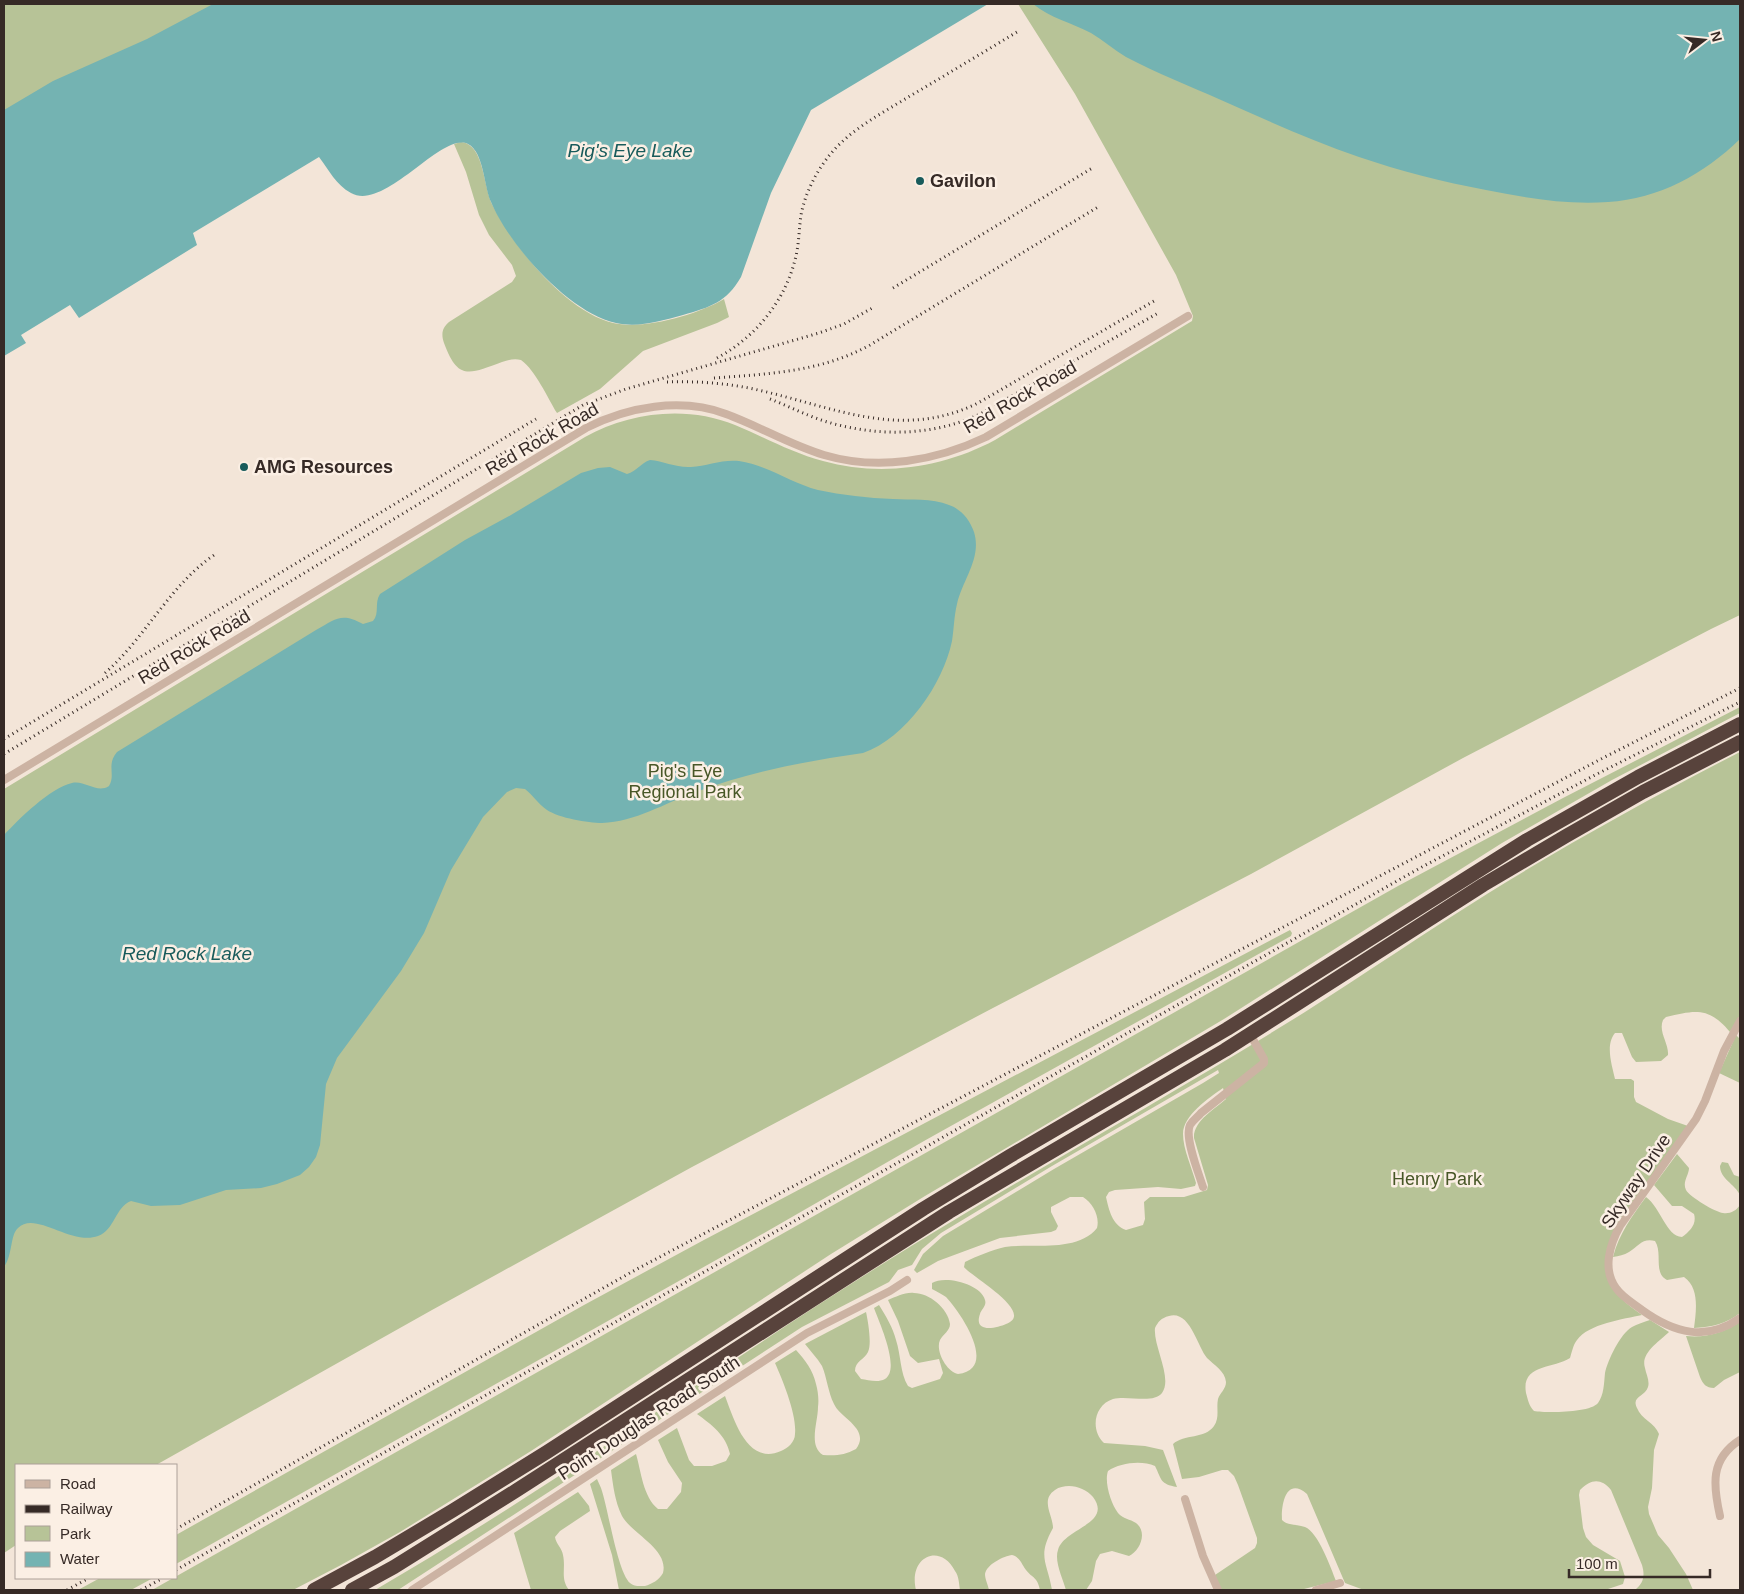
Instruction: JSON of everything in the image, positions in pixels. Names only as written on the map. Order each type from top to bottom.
[{"type":"highway","points":[[314,1590],[382,1553],[547,1452],[931,1204],[1241,1021],[1527,840],[1638,777],[1740,724]]},
{"type":"highway","points":[[356,1589],[517,1490],[949,1212],[1250,1034],[1526,859],[1643,792],[1740,742]]},
{"type":"street","name":"Red Rock Road","points":[[4,780],[582,431],[608,418],[643,409],[692,406],[724,413],[794,444],[833,457],[876,462],[922,458],[958,449],[990,434],[1188,316]]},
{"type":"street","name":"Skyway Drive","points":[[1740,1021],[1724,1051],[1706,1101],[1696,1119],[1620,1226],[1612,1243],[1609,1263],[1611,1279],[1618,1290],[1656,1320],[1672,1328],[1690,1332],[1709,1331],[1726,1326],[1740,1318]]},
{"type":"street","points":[[1203,1187],[1189,1140],[1190,1126],[1202,1113],[1263,1064],[1264,1059],[1250,1034]]},
{"type":"street","name":"Point Douglas Road South","points":[[412,1590],[807,1334],[890,1291],[907,1280]]},
{"type":"street","points":[[1720,1516],[1714,1490],[1717,1468],[1727,1451],[1740,1440]]},
{"type":"street","points":[[1185,1500],[1203,1556],[1218,1590]]},
{"type":"street","points":[[1316,1590],[1340,1583]]},
{"type":"green space","points":[[4,4],[465,4],[4,239]]},
{"type":"green space","name":"Pig's Eye Regional Park","points":[[1018,4],[1740,4],[1740,615],[1463,758],[1251,874],[692,1167],[158,1464],[15,1464],[15,1546],[4,1553],[4,789],[602,428],[639,417],[658,414],[698,415],[735,425],[789,449],[823,461],[867,468],[911,467],[954,457],[975,450],[995,440],[1192,321],[1193,316],[1176,275],[1075,94]]},
{"type":"green space","points":[[461,142],[475,150],[493,206],[514,240],[543,276],[577,306],[613,323],[626,325],[670,320],[713,305],[724,299],[729,317],[643,351],[600,389],[557,413],[536,377],[521,360],[509,360],[473,371],[460,369],[454,364],[444,343],[442,334],[445,327],[449,322],[512,282],[516,276],[512,265],[489,235],[479,215],[466,172],[454,144]]},
{"type":"green space","points":[[1740,707],[1740,713],[1612,780],[1502,843],[1224,1019],[925,1196],[831,1254],[531,1451],[400,1532],[341,1565],[293,1590],[152,1590],[171,1579],[178,1579],[178,1575],[1398,886]]},
{"type":"green space","name":"Henry Park","points":[[1740,752],[1740,1015],[1730,1032],[1715,1018],[1701,1012],[1666,1017],[1663,1020],[1662,1029],[1668,1055],[1661,1061],[1636,1062],[1622,1033],[1615,1033],[1612,1038],[1610,1055],[1615,1079],[1631,1079],[1634,1081],[1634,1097],[1636,1102],[1668,1119],[1688,1126],[1620,1221],[1607,1277],[1617,1294],[1642,1315],[1607,1323],[1582,1334],[1574,1346],[1570,1358],[1533,1372],[1528,1377],[1526,1384],[1528,1400],[1534,1411],[1567,1412],[1586,1409],[1598,1403],[1609,1361],[1619,1341],[1628,1330],[1650,1320],[1669,1332],[1645,1357],[1644,1363],[1648,1385],[1644,1393],[1637,1399],[1636,1404],[1639,1412],[1659,1434],[1654,1450],[1652,1488],[1648,1507],[1649,1514],[1658,1535],[1686,1574],[1693,1590],[1635,1590],[1643,1579],[1642,1565],[1611,1490],[1603,1483],[1596,1481],[1580,1490],[1583,1528],[1586,1537],[1593,1545],[1620,1561],[1625,1577],[1623,1584],[1605,1590],[1364,1590],[1345,1583],[1307,1494],[1300,1489],[1294,1488],[1290,1490],[1284,1500],[1282,1520],[1310,1530],[1324,1551],[1336,1581],[1300,1590],[1221,1590],[1215,1575],[1255,1548],[1257,1538],[1238,1485],[1234,1476],[1228,1470],[1182,1479],[1173,1444],[1205,1433],[1214,1426],[1216,1423],[1218,1399],[1226,1382],[1221,1371],[1203,1353],[1188,1323],[1182,1318],[1169,1316],[1159,1322],[1155,1328],[1165,1379],[1165,1387],[1162,1393],[1147,1399],[1113,1399],[1107,1402],[1098,1412],[1096,1425],[1100,1438],[1104,1443],[1145,1446],[1163,1450],[1177,1487],[1164,1483],[1155,1466],[1149,1464],[1131,1463],[1108,1471],[1109,1493],[1115,1509],[1124,1518],[1136,1523],[1140,1527],[1142,1536],[1139,1546],[1129,1556],[1112,1551],[1100,1554],[1096,1561],[1092,1581],[1086,1590],[1066,1590],[1058,1565],[1057,1554],[1062,1543],[1069,1536],[1092,1520],[1097,1514],[1097,1506],[1093,1497],[1088,1492],[1069,1486],[1057,1489],[1048,1498],[1048,1508],[1053,1528],[1044,1553],[1052,1590],[1040,1590],[1036,1580],[1019,1559],[1012,1555],[996,1561],[986,1570],[985,1576],[989,1590],[960,1590],[959,1580],[949,1562],[941,1557],[934,1556],[927,1557],[917,1569],[915,1579],[916,1590],[619,1590],[612,1555],[590,1484],[597,1479],[601,1488],[617,1553],[625,1576],[630,1583],[637,1586],[653,1583],[663,1573],[661,1557],[649,1542],[633,1529],[622,1516],[616,1499],[611,1470],[636,1454],[643,1483],[649,1498],[658,1509],[667,1509],[681,1492],[682,1483],[668,1462],[658,1440],[677,1428],[689,1460],[694,1466],[712,1466],[726,1461],[730,1454],[722,1436],[713,1426],[697,1414],[725,1396],[738,1427],[751,1446],[759,1452],[769,1454],[786,1448],[794,1440],[794,1417],[789,1398],[775,1363],[796,1350],[811,1370],[817,1387],[818,1404],[815,1440],[818,1451],[823,1455],[836,1455],[848,1453],[856,1449],[860,1442],[860,1436],[853,1424],[834,1404],[822,1366],[805,1344],[866,1312],[870,1344],[868,1352],[856,1365],[855,1371],[861,1379],[876,1381],[885,1379],[889,1374],[891,1366],[884,1334],[874,1308],[879,1305],[895,1336],[903,1375],[908,1386],[912,1388],[940,1379],[943,1373],[939,1359],[918,1363],[910,1356],[898,1321],[888,1300],[907,1293],[914,1293],[926,1296],[946,1312],[950,1326],[940,1340],[939,1350],[946,1365],[958,1374],[970,1370],[976,1362],[973,1340],[953,1305],[946,1297],[932,1289],[932,1283],[945,1280],[970,1285],[982,1294],[985,1300],[980,1314],[980,1325],[992,1328],[1006,1324],[1013,1319],[1013,1312],[1008,1303],[964,1267],[965,1262],[1005,1247],[1054,1245],[1078,1241],[1088,1236],[1097,1228],[1095,1211],[1083,1197],[1070,1197],[1051,1207],[1051,1212],[1058,1226],[1056,1230],[1000,1238],[938,1261],[917,1273],[914,1270],[923,1254],[943,1236],[1203,1083],[1219,1073],[1218,1070],[941,1233],[922,1249],[912,1265],[898,1270],[889,1282],[802,1327],[398,1590],[375,1590],[565,1472],[813,1308],[929,1235],[1252,1045],[1549,856]],"holes":[[[1223,1088],[1226,1099],[1201,1121],[1195,1132],[1194,1138],[1208,1185],[1207,1190],[1184,1197],[1150,1197],[1144,1202],[1145,1219],[1143,1225],[1126,1230],[1117,1225],[1108,1207],[1106,1197],[1109,1192],[1158,1187],[1181,1189],[1195,1186],[1196,1183],[1184,1146],[1184,1127],[1192,1114]]]},
{"type":"green space","points":[[1290,930],[1292,933],[1291,936],[178,1563],[178,1534],[584,1305]]},
{"type":"green space","points":[[1736,1035],[1740,1039],[1740,1083],[1719,1073]]},
{"type":"green space","points":[[1677,1154],[1689,1168],[1685,1187],[1692,1196],[1723,1213],[1733,1212],[1740,1205],[1740,1313],[1729,1320],[1713,1326],[1694,1328],[1696,1301],[1693,1287],[1684,1277],[1667,1280],[1663,1277],[1660,1273],[1655,1241],[1644,1242],[1627,1253],[1613,1257],[1622,1233],[1646,1197],[1676,1235],[1682,1237],[1692,1227],[1695,1221],[1694,1214],[1682,1206],[1672,1206],[1654,1185]]},
{"type":"green space","points":[[1722,1162],[1728,1163],[1734,1175],[1740,1177],[1740,1195],[1722,1174],[1720,1166]]},
{"type":"green space","points":[[1740,1322],[1740,1372],[1711,1388],[1704,1384],[1700,1377],[1686,1336],[1714,1334]]},
{"type":"green space","points":[[578,1492],[589,1506],[590,1511],[560,1531],[555,1537],[564,1560],[564,1577],[569,1590],[531,1590],[514,1533]]},
{"type":"green space","points":[[98,1579],[151,1579],[131,1590],[78,1590]]},
{"type":"water","name":"Pig's Eye Lake","points":[[213,4],[988,4],[811,110],[771,193],[741,277],[723,298],[701,309],[658,321],[633,325],[616,323],[598,317],[579,306],[561,292],[526,257],[512,238],[491,202],[477,154],[468,144],[457,143],[444,149],[380,192],[365,196],[351,193],[341,186],[319,157],[193,233],[197,245],[79,318],[70,305],[21,335],[26,343],[4,356],[4,110],[53,81],[147,39]]},
{"type":"water","points":[[1033,4],[1740,4],[1740,139],[1696,174],[1663,190],[1645,196],[1608,202],[1577,203],[1501,193],[1406,171],[1341,151],[1137,63],[1091,33],[1054,17]]},
{"type":"water","name":"Red Rock Lake","points":[[650,460],[686,467],[739,461],[759,466],[818,490],[865,497],[935,501],[961,512],[970,523],[974,532],[976,551],[957,604],[952,641],[947,658],[940,675],[920,708],[894,735],[879,746],[863,753],[758,773],[716,785],[638,816],[614,822],[596,823],[566,818],[547,810],[525,789],[516,788],[507,792],[483,817],[451,870],[424,933],[401,971],[337,1058],[326,1084],[320,1145],[316,1157],[309,1167],[300,1175],[277,1184],[261,1188],[226,1190],[180,1205],[151,1206],[131,1201],[121,1208],[108,1229],[98,1236],[88,1238],[65,1233],[44,1225],[25,1224],[15,1231],[9,1256],[4,1267],[4,835],[35,805],[63,786],[72,783],[82,783],[95,788],[109,786],[112,777],[111,765],[117,752],[316,630],[339,618],[349,618],[363,624],[373,621],[380,594],[465,540],[581,473],[610,467],[627,474]]},
{"type":"railway","points":[[717,358],[756,328],[767,316],[785,288],[796,256],[801,215],[808,192],[819,170],[836,147],[877,116],[1017,32]]},
{"type":"railway","points":[[893,288],[1094,167]]},
{"type":"railway","points":[[714,378],[794,370],[833,361],[851,354],[870,345],[1098,207]]},
{"type":"railway","points":[[667,382],[724,384],[758,390],[841,412],[868,417],[895,420],[922,419],[950,414],[978,403],[1154,301]]},
{"type":"railway","points":[[4,754],[583,405],[626,389],[819,333],[844,324],[874,307]]},
{"type":"railway","points":[[770,399],[824,421],[864,430],[904,432],[944,427],[982,413],[1160,312]]},
{"type":"railway","points":[[4,739],[536,419]]},
{"type":"railway","points":[[105,673],[134,643],[172,595],[200,566],[217,553]]},
{"type":"railway","points":[[178,1528],[637,1269],[1601,759],[1740,688]]},
{"type":"railway","points":[[178,1569],[1420,868],[1597,774],[1740,702]]},
{"type":"railway","points":[[67,1590],[87,1579]]},
{"type":"railway","points":[[141,1590],[161,1579]]},
{"type":"place","name":"Gavilon","points":[[920,181]]},
{"type":"place","name":"AMG Resources","points":[[244,467]]}]
